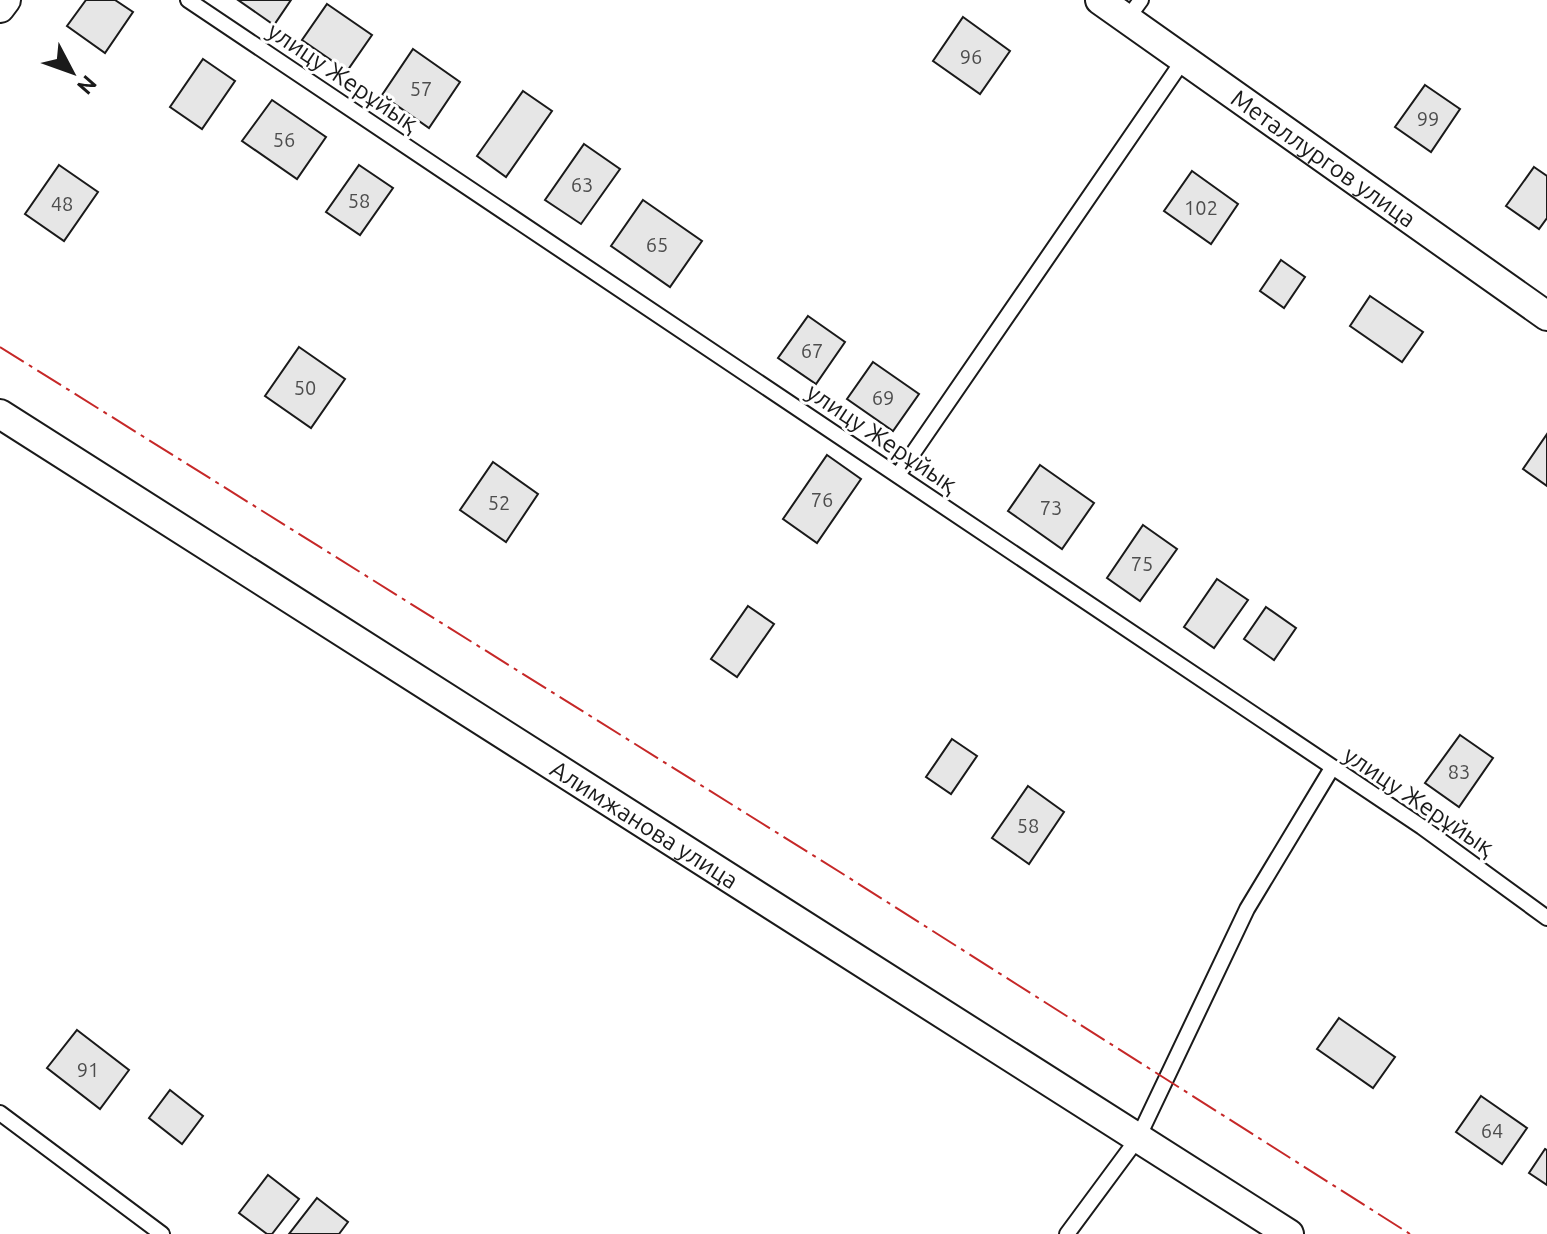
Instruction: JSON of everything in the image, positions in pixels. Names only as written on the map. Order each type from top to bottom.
[{"type":"street","points":[[0,8],[6,0]]},
{"type":"street","name":"Металлургов улица","points":[[1100,0],[1134,9],[1184,59],[1547,316]]},
{"type":"street","name":"Алимжанова улица","points":[[0,414],[1289,1234]]},
{"type":"lane","name":"улицу Жерұйық","points":[[188,0],[1422,827],[1547,918]]},
{"type":"lane","points":[[898,475],[1184,59]]},
{"type":"lane","points":[[1067,1234],[1138,1138],[1247,909],[1332,768]]},
{"type":"lane","points":[[0,1113],[162,1234]]},
{"type":"building","points":[[86,0],[115,0],[133,12],[105,53],[67,26]]},
{"type":"building","points":[[238,0],[291,0],[274,25]]},
{"type":"building","points":[[327,4],[372,35],[347,71],[302,40]]},
{"type":"building","points":[[963,17],[1010,51],[980,94],[933,61]]},
{"type":"building","points":[[413,49],[460,82],[429,128],[382,95]]},
{"type":"building","points":[[203,59],[235,81],[202,129],[170,107]]},
{"type":"building","points":[[1425,85],[1460,109],[1431,152],[1395,127]]},
{"type":"building","points":[[523,91],[552,111],[506,177],[477,156]]},
{"type":"building","points":[[272,100],[326,137],[297,179],[242,141]]},
{"type":"building","points":[[584,144],[620,169],[581,224],[545,200]]},
{"type":"building","points":[[59,165],[98,192],[64,241],[25,214]]},
{"type":"building","points":[[359,165],[393,188],[360,235],[326,212]]},
{"type":"building","points":[[1534,167],[1547,176],[1547,218],[1539,229],[1506,206]]},
{"type":"building","points":[[1192,171],[1238,204],[1211,244],[1164,211]]},
{"type":"building","points":[[643,200],[702,241],[670,287],[611,246]]},
{"type":"building","points":[[1281,260],[1305,277],[1284,308],[1260,291]]},
{"type":"building","points":[[1370,296],[1423,332],[1402,362],[1350,326]]},
{"type":"building","points":[[808,316],[845,342],[816,384],[778,358]]},
{"type":"building","points":[[299,347],[345,379],[311,428],[265,396]]},
{"type":"building","points":[[873,362],[919,394],[893,431],[847,399]]},
{"type":"building","points":[[1547,434],[1547,486],[1523,469]]},
{"type":"building","points":[[827,455],[861,479],[817,543],[783,519]]},
{"type":"building","points":[[493,462],[538,494],[506,542],[460,510]]},
{"type":"building","points":[[1040,465],[1094,503],[1062,549],[1008,511]]},
{"type":"building","points":[[1143,525],[1177,549],[1140,601],[1107,578]]},
{"type":"building","points":[[1217,579],[1248,600],[1214,648],[1184,627]]},
{"type":"building","points":[[748,606],[774,624],[737,677],[711,659]]},
{"type":"building","points":[[1266,607],[1296,628],[1274,660],[1244,639]]},
{"type":"building","points":[[1460,735],[1493,758],[1459,807],[1425,783]]},
{"type":"building","points":[[952,739],[977,756],[951,794],[926,777]]},
{"type":"building","points":[[1028,786],[1064,812],[1029,864],[992,838]]},
{"type":"building","points":[[1339,1018],[1395,1057],[1373,1088],[1317,1049]]},
{"type":"building","points":[[77,1030],[129,1070],[100,1109],[47,1068]]},
{"type":"building","points":[[170,1090],[203,1116],[182,1144],[149,1118]]},
{"type":"building","points":[[1481,1096],[1527,1128],[1502,1164],[1456,1132]]},
{"type":"building","points":[[1547,1150],[1547,1185],[1529,1173]]},
{"type":"building","points":[[268,1175],[299,1199],[272,1234],[267,1234],[239,1213]]},
{"type":"building","points":[[317,1198],[348,1222],[339,1234],[289,1234]]},
{"type":"power","points":[[0,347],[843,874],[1410,1234]]}]
